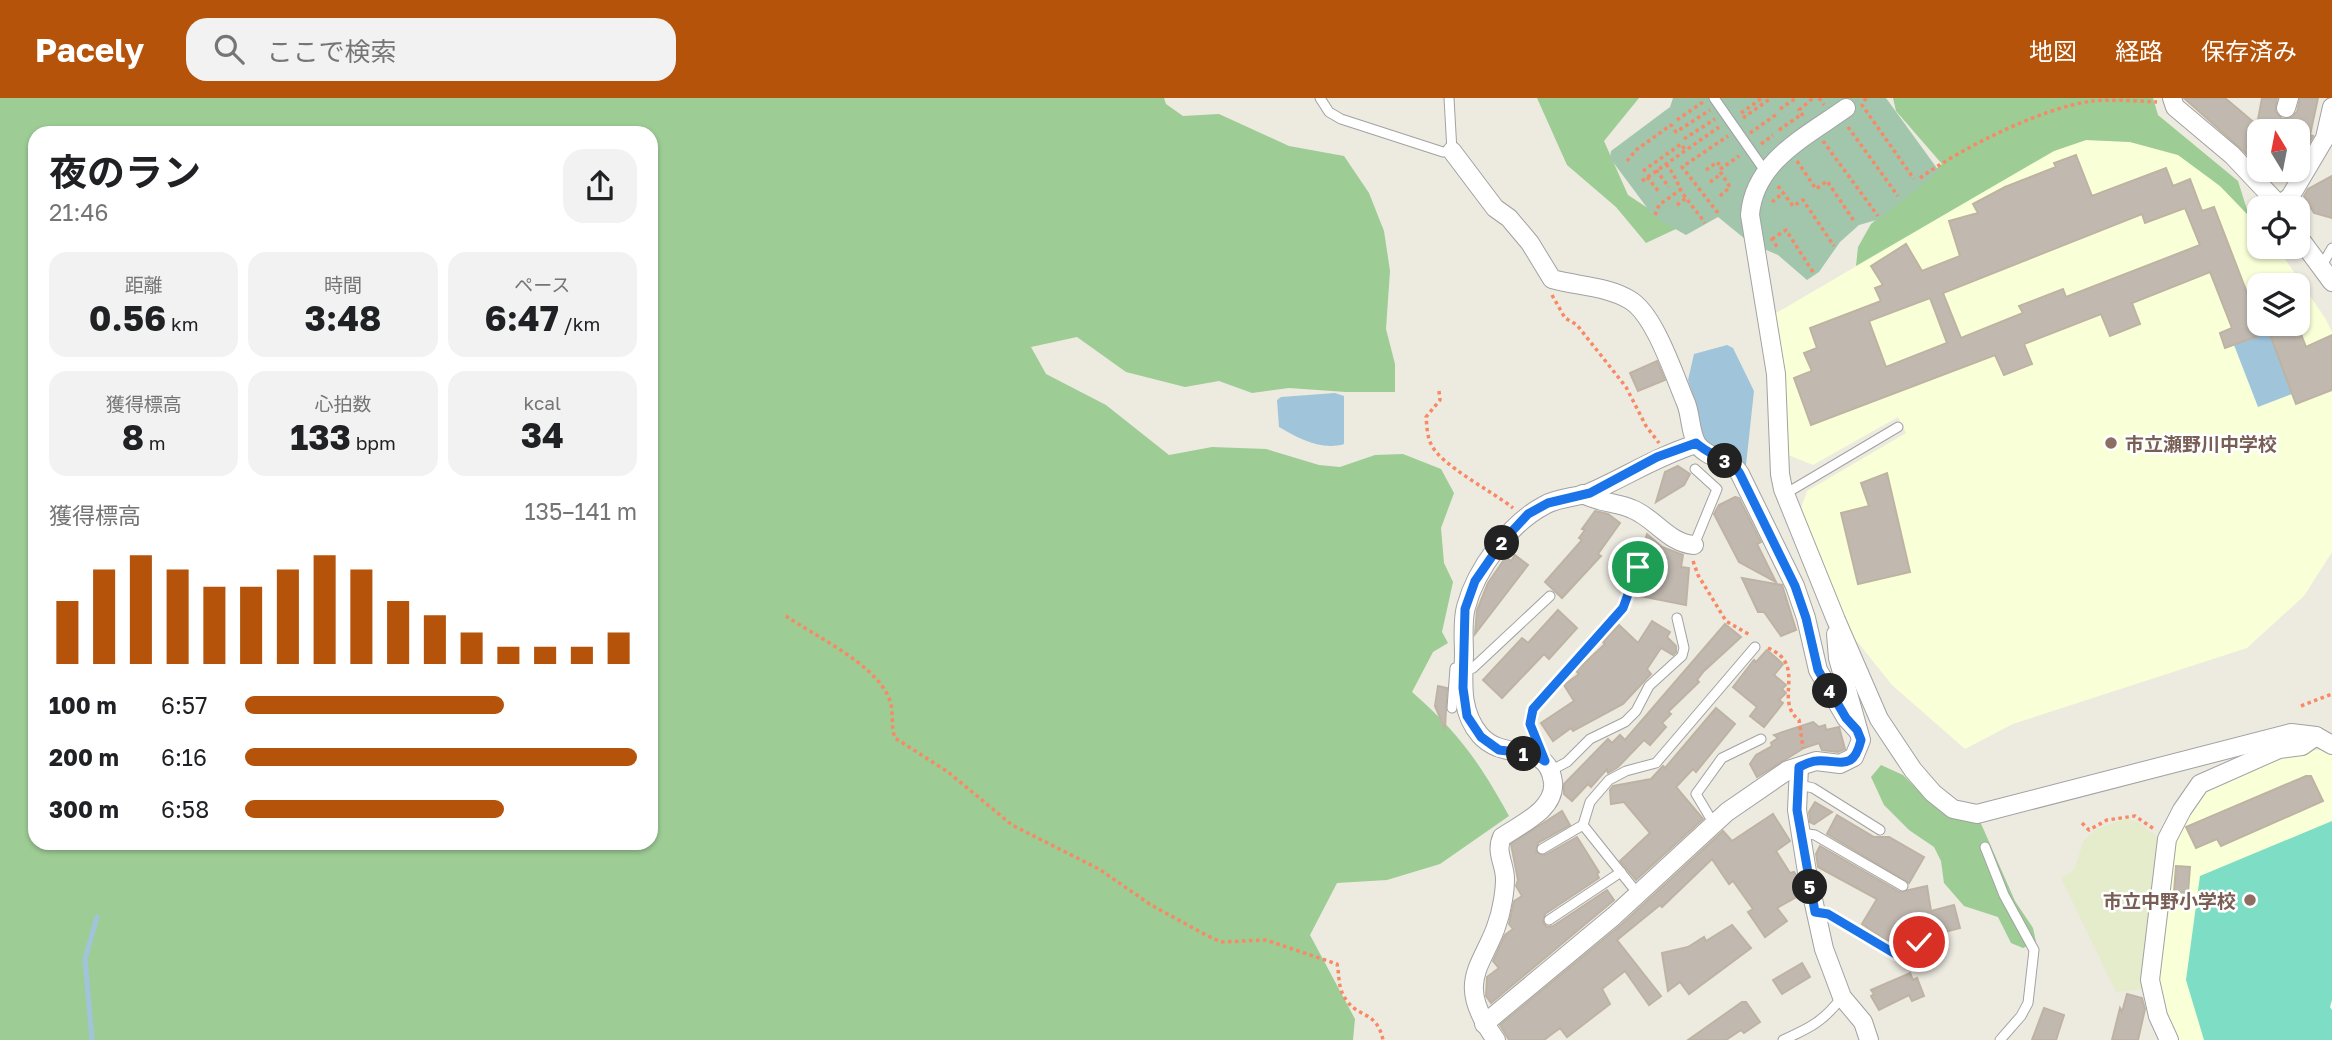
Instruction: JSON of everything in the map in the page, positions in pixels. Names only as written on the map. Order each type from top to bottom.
[{"type":"street","points":[[2172,100],[2175,107],[2232,155],[2271,196]]},
{"type":"street","points":[[1850,103],[1816,124],[1799,142],[1774,160],[1771,178],[1755,190],[1750,215],[1776,374],[1780,474],[1785,494],[1879,719],[1913,770],[1952,808],[1977,814],[2291,733],[2324,741]]},
{"type":"street","points":[[2291,196],[2325,138],[2332,107]]},
{"type":"street","points":[[1451,151],[1495,208],[1509,218],[1530,243],[1552,279],[1618,295],[1641,309],[1650,322],[1687,407],[1696,443],[1708,454],[1735,466],[1740,474],[1795,586],[1806,618],[1818,670],[1846,718],[1857,730]]},
{"type":"street","points":[[2310,252],[2332,282]]},
{"type":"street","points":[[1496,1040],[1475,1006],[1472,988],[1474,972],[1492,937],[1502,904],[1505,877],[1498,844],[1502,837],[1547,806],[1553,788],[1547,766],[1533,754],[1499,750],[1481,737],[1467,716],[1463,670],[1465,609],[1475,581],[1502,542],[1525,518],[1548,503],[1584,494],[1666,454],[1696,443]]},
{"type":"street","points":[[1584,494],[1592,499],[1632,509],[1675,540],[1693,545]]},
{"type":"street","points":[[1836,621],[1838,658],[1861,740],[1859,749],[1849,761],[1840,764],[1816,761],[1800,776],[1797,810],[1824,949],[1842,997],[1863,1023],[1869,1040]]},
{"type":"street","points":[[2169,1040],[2158,1016],[2150,980],[2167,839],[2182,810],[2200,784],[2279,749],[2324,741]]},
{"type":"street","points":[[1484,1024],[1638,894],[1714,824],[1788,770],[1800,776]]},
{"type":"lane","points":[[1320,98],[1329,112],[1340,119],[1432,150],[1451,151],[1449,98]]},
{"type":"lane","points":[[1714,98],[1771,178]]},
{"type":"lane","points":[[2321,267],[2332,248]]},
{"type":"lane","points":[[1785,494],[1898,427]]},
{"type":"lane","points":[[1693,545],[1717,489],[1695,470]]},
{"type":"lane","points":[[1638,567],[1623,608],[1533,709],[1530,724],[1547,766],[1567,762],[1590,739],[1625,722],[1636,711],[1649,686],[1682,656],[1684,648],[1677,618]]},
{"type":"lane","points":[[1452,708],[1455,667],[1463,670],[1474,668],[1550,596]]},
{"type":"lane","points":[[1542,849],[1583,825],[1590,802],[1609,780],[1626,771],[1656,763],[1755,647]]},
{"type":"lane","points":[[1714,824],[1696,794],[1722,758],[1761,739]]},
{"type":"lane","points":[[1800,776],[1813,788],[1880,830]]},
{"type":"lane","points":[[1583,825],[1638,894]]},
{"type":"lane","points":[[1802,833],[1815,835],[1903,886]]},
{"type":"lane","points":[[1985,847],[2004,895],[2034,950],[2028,1003],[2021,1016],[2000,1040]]},
{"type":"lane","points":[[1549,920],[1621,872]]},
{"type":"lane","points":[[1815,912],[1828,914],[1897,955],[1919,942]]},
{"type":"lane","points":[[1783,1040],[1828,1015],[1842,997]]},
{"type":"path","points":[[1734,125],[1735,117],[1762,98]]},
{"type":"path","points":[[1718,213],[1682,167],[1772,98]]},
{"type":"path","points":[[1684,139],[1779,112],[1796,98]]},
{"type":"path","points":[[1812,98],[1799,110],[1816,124],[1827,128],[1819,135],[1878,216]]},
{"type":"path","points":[[1866,98],[1862,105],[1914,178]]},
{"type":"path","points":[[1627,161],[1636,150],[1671,125],[1676,132],[1713,108],[1706,99],[1677,120]]},
{"type":"path","points":[[1920,178],[1946,159],[2042,114],[2093,101],[2172,100]]},
{"type":"path","points":[[1850,103],[1854,119],[1847,125],[1898,196]]},
{"type":"path","points":[[1779,130],[1802,114]]},
{"type":"path","points":[[1642,181],[1685,150],[1734,125]]},
{"type":"path","points":[[1799,142],[1802,148],[1793,155],[1816,189],[1827,181],[1854,221]]},
{"type":"path","points":[[1643,171],[1681,144],[1685,150]]},
{"type":"path","points":[[1720,196],[1730,187],[1718,170],[1749,148]]},
{"type":"path","points":[[1706,170],[1717,162],[1722,168]]},
{"type":"path","points":[[1666,164],[1680,181],[1681,190],[1705,223]]},
{"type":"path","points":[[1657,170],[1669,187]]},
{"type":"path","points":[[1710,182],[1721,174]]},
{"type":"path","points":[[1647,177],[1659,192]]},
{"type":"path","points":[[1771,178],[1793,206],[1803,200],[1834,246]]},
{"type":"path","points":[[1655,215],[1659,205],[1681,190]]},
{"type":"path","points":[[1772,202],[1783,193]]},
{"type":"path","points":[[1677,205],[1686,198]]},
{"type":"path","points":[[1772,239],[1786,230],[1813,272]]},
{"type":"path","points":[[1552,279],[1545,283],[1545,286],[1559,310],[1577,326],[1626,387],[1646,426],[1666,454]]},
{"type":"path","points":[[1439,391],[1440,400],[1426,417],[1431,447],[1456,472],[1493,492],[1525,518]]},
{"type":"path","points":[[786,616],[845,654],[877,680],[892,707],[895,738],[948,772],[1012,825],[1099,869],[1151,905],[1221,942],[1266,940],[1336,964],[1341,992],[1350,1005],[1367,1013],[1379,1027],[1383,1040]]},
{"type":"path","points":[[2301,706],[2332,694]]},
{"type":"path","points":[[2082,823],[2089,830],[2107,820],[2134,816],[2142,818],[2167,839]]},
{"type":"shaded area","points":[[1673,98],[1886,98],[1939,171],[1880,219],[1859,225],[1840,242],[1819,272],[1807,280],[1778,255],[1750,243],[1718,217],[1686,235],[1654,217],[1610,158],[1611,151],[1670,107]]},
{"type":"shaded area","name":"市立瀬野川中学校","points":[[2086,140],[2130,142],[2178,155],[2220,186],[2247,214],[2247,259],[2285,259],[2295,273],[2247,273],[2247,336],[2310,336],[2310,296],[2332,332],[2332,552],[2304,596],[2247,648],[2013,724],[1965,749],[1892,685],[1848,630],[1801,508],[1807,491],[1906,433],[1898,417],[1813,465],[1783,453],[1771,316],[2054,151]]},
{"type":"shaded area","name":"市立中野小学校","points":[[2327,749],[2332,751],[2332,1040],[2179,1040],[2162,1004],[2157,977],[2176,841],[2204,788],[2279,754]]},
{"type":"shaded area","points":[[2125,819],[2138,822],[2163,841],[2146,989],[2116,992],[2061,878],[2074,870],[2084,840],[2097,829]]},
{"type":"green space","points":[[0,98],[1164,98],[1166,104],[1183,116],[1219,114],[1289,146],[1344,156],[1369,193],[1384,231],[1390,271],[1386,329],[1395,364],[1395,392],[1289,388],[1252,393],[1219,381],[1185,387],[1126,372],[1077,337],[1031,347],[1046,374],[1106,405],[1169,455],[1212,447],[1266,449],[1319,465],[1340,467],[1375,455],[1403,454],[1441,469],[1454,493],[1441,528],[1444,563],[1453,582],[1442,632],[1448,643],[1433,652],[1412,692],[1467,749],[1509,816],[1440,864],[1387,880],[1337,883],[1310,935],[1355,1019],[1353,1040],[0,1040]]},
{"type":"green space","points":[[1537,98],[1639,98],[1604,141],[1628,195],[1678,228],[1646,243],[1616,207],[1567,165]]},
{"type":"green space","points":[[1893,98],[2153,98],[2158,115],[2238,181],[2247,214],[2220,186],[2178,155],[2130,142],[2086,140],[2054,151],[1856,266],[1858,247],[1871,224],[1942,164],[1896,111]]},
{"type":"green space","points":[[1881,765],[1903,775],[1929,801],[1979,819],[2015,901],[2033,928],[2036,942],[2023,948],[2011,943],[1998,917],[1964,906],[1944,883],[1941,861],[1934,847],[1909,830],[1884,805],[1871,777]]},
{"type":"green space","name":"市立中野小学校","points":[[2332,821],[2332,1040],[2204,1040],[2186,980],[2200,876]]},
{"type":"water","points":[[2258,336],[2270,336],[2292,394],[2258,407],[2234,345]]},
{"type":"water","points":[[1727,345],[1733,348],[1754,391],[1746,465],[1701,442],[1697,407],[1688,380],[1694,354]]},
{"type":"water","points":[[1335,393],[1344,396],[1344,444],[1318,445],[1279,427],[1277,400],[1281,397]]},
{"type":"building","points":[[2184,98],[2225,98],[2250,119],[2247,119],[2247,154]]},
{"type":"building","points":[[2262,98],[2277,98],[2275,111],[2282,119],[2258,119]]},
{"type":"building","points":[[2300,98],[2318,98],[2310,135],[2310,119],[2288,119],[2297,112]]},
{"type":"building","points":[[2076,155],[2092,196],[2166,168],[2173,186],[2190,179],[2202,211],[2214,207],[2247,293],[2247,336],[2258,336],[2225,348],[2220,333],[2232,328],[2210,272],[2132,303],[2140,324],[2110,336],[2101,314],[2024,344],[2032,364],[2004,375],[1995,355],[1811,425],[1794,378],[1812,371],[1804,353],[1817,348],[1810,328],[1881,301],[1875,288],[1883,285],[1871,266],[1906,244],[1922,271],[1960,256],[1949,221],[1978,213],[1973,204],[2005,187],[2056,167],[2054,163]],"holes":[[[2185,208],[2200,245],[2066,297],[2063,289],[2019,306],[2023,313],[1961,338],[1943,293],[2142,214],[2145,223]],[[1930,298],[1947,343],[1886,367],[1869,321]]]},
{"type":"building","points":[[2332,176],[2332,218],[2314,213],[2310,206],[2310,196],[2304,196],[2308,189]]},
{"type":"building","points":[[2332,335],[2332,390],[2296,404],[2270,336],[2302,336],[2306,347]]},
{"type":"building","points":[[1657,361],[1665,380],[1638,391],[1630,373]]},
{"type":"building","points":[[1678,466],[1690,474],[1684,485],[1656,502],[1665,472]]},
{"type":"building","points":[[1887,473],[1910,572],[1858,584],[1841,513],[1869,506],[1861,483]]},
{"type":"building","points":[[1735,497],[1739,498],[1761,542],[1757,544],[1776,582],[1739,562],[1714,514],[1719,505]]},
{"type":"building","points":[[1595,511],[1608,514],[1620,523],[1598,554],[1601,556],[1562,598],[1545,582],[1582,540],[1579,538],[1585,530],[1582,529]]},
{"type":"building","points":[[1647,534],[1662,547],[1683,555],[1681,567],[1689,568],[1686,605],[1635,595],[1645,569],[1643,558],[1640,557]]},
{"type":"building","points":[[1515,555],[1528,565],[1475,634],[1477,610],[1488,583],[1506,557],[1511,561]]},
{"type":"building","points":[[1742,578],[1782,585],[1796,630],[1781,636],[1764,612],[1758,612]]},
{"type":"building","points":[[1558,610],[1577,628],[1549,659],[1544,654],[1502,698],[1483,680],[1522,638],[1528,643]]},
{"type":"building","points":[[1652,621],[1670,632],[1667,637],[1676,646],[1676,652],[1673,655],[1661,648],[1647,669],[1651,674],[1623,704],[1573,731],[1571,728],[1553,741],[1541,723],[1574,701],[1564,685],[1579,674],[1576,671],[1605,644],[1603,642],[1619,625],[1638,643]]},
{"type":"building","points":[[1725,624],[1741,637],[1704,671],[1697,680],[1699,682],[1668,712],[1671,714],[1662,723],[1666,727],[1650,745],[1644,740],[1618,767],[1608,773],[1607,769],[1591,787],[1588,784],[1572,801],[1564,794],[1564,784],[1608,739],[1612,743],[1620,735],[1625,740]]},
{"type":"building","points":[[1767,650],[1783,664],[1774,675],[1786,685],[1782,689],[1786,693],[1779,700],[1783,703],[1764,727],[1750,716],[1757,707],[1733,687],[1754,660],[1756,662]]},
{"type":"building","points":[[1438,686],[1447,688],[1445,729],[1435,706]]},
{"type":"building","points":[[1716,708],[1735,724],[1696,772],[1693,769],[1676,787],[1703,819],[1636,880],[1620,861],[1650,833],[1624,802],[1611,804],[1610,790],[1613,786],[1651,779],[1663,766],[1665,768]]},
{"type":"building","points":[[1813,722],[1819,727],[1825,725],[1826,730],[1839,727],[1845,749],[1838,752],[1822,750],[1819,743],[1804,748],[1757,777],[1750,764],[1756,755],[1772,746],[1771,743],[1778,738],[1774,735]]},
{"type":"building","points":[[2311,776],[2323,801],[2221,846],[2217,839],[2196,848],[2186,827]]},
{"type":"building","points":[[1815,802],[1832,812],[1814,824],[1810,822],[1809,812]]},
{"type":"building","points":[[1562,811],[1570,825],[1538,843],[1536,852],[1545,855],[1577,837],[1599,872],[1599,878],[1545,914],[1543,923],[1547,927],[1553,926],[1607,890],[1614,900],[1491,1003],[1486,996],[1487,977],[1499,968],[1493,961],[1505,935],[1513,929],[1509,924],[1514,901],[1522,896],[1516,886],[1518,880],[1511,844]]},
{"type":"building","points":[[1773,814],[1790,841],[1776,851],[1790,873],[1794,872],[1796,875],[1800,895],[1777,908],[1787,921],[1765,937],[1748,912],[1753,909],[1733,881],[1729,884],[1712,859],[1662,907],[1660,905],[1617,940],[1661,996],[1649,1005],[1625,971],[1602,989],[1610,1004],[1567,1037],[1560,1028],[1544,1040],[1509,1040],[1500,1025],[1622,924],[1723,831],[1732,841]]},
{"type":"building","points":[[1837,815],[1874,837],[1889,837],[1924,857],[1909,883],[1827,834]]},
{"type":"building","points":[[1820,846],[1900,892],[1927,886],[1931,911],[1954,905],[1960,928],[1924,937],[1916,936],[1899,946],[1886,940],[1862,924],[1877,899],[1818,867],[1816,854]]},
{"type":"building","points":[[2176,866],[2190,867],[2188,893],[2174,892]]},
{"type":"building","points":[[1732,925],[1751,948],[1689,994],[1680,982],[1668,991],[1662,953],[1688,947],[1704,937],[1706,941]]},
{"type":"building","points":[[1802,963],[1810,977],[1782,994],[1773,980]]},
{"type":"building","points":[[1910,973],[1913,980],[1917,978],[1924,996],[1912,1001],[1909,995],[1879,1010],[1871,996],[1874,994],[1871,990]]},
{"type":"building","points":[[2127,994],[2142,998],[2145,1009],[2138,1040],[2112,1040],[2120,1008],[2122,1012]]},
{"type":"building","points":[[1742,1002],[1746,1002],[1760,1022],[1744,1033],[1741,1030],[1726,1040],[1688,1040]]},
{"type":"building","points":[[2044,1008],[2064,1015],[2056,1040],[2032,1040]]},
{"type":"waterway","points":[[92,1040],[85,959],[97,917]]},
{"type":"place","name":"市立瀬野川中学校","points":[[2111,443]]},
{"type":"place","name":"市立中野小学校","points":[[2250,900]]},
{"type":"route","points":[[1638,567],[1623,608],[1533,709],[1530,724],[1545,761],[1533,754],[1499,750],[1481,737],[1467,716],[1463,688],[1465,609],[1475,581],[1502,542],[1528,514],[1548,503],[1590,493],[1657,457],[1696,443],[1708,454],[1735,466],[1740,474],[1795,586],[1806,618],[1818,670],[1861,740],[1859,749],[1849,761],[1840,764],[1816,761],[1799,767],[1797,810],[1815,912],[1828,914],[1897,955],[1919,942]]}]
